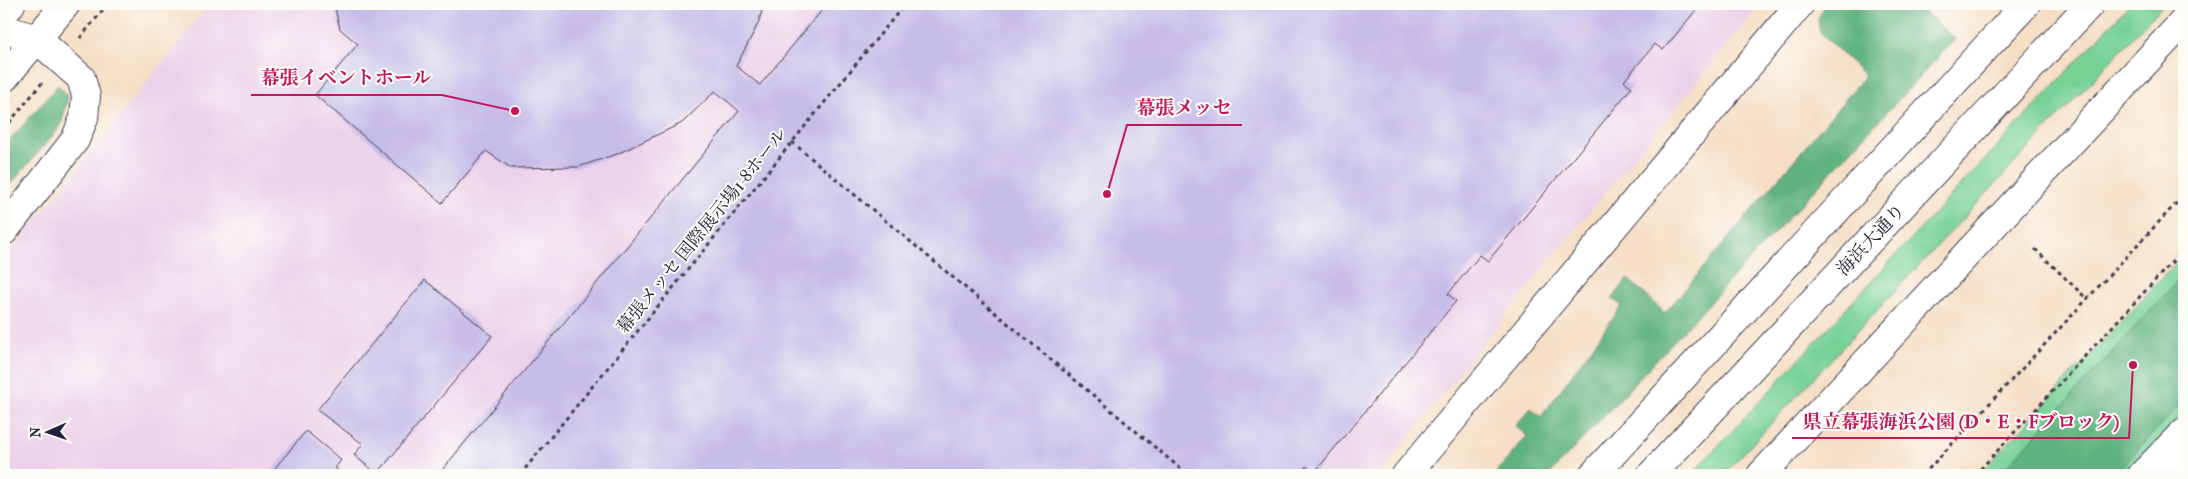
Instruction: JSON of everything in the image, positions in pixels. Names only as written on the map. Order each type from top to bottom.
[{"type":"street","points":[[4,13],[11,4]]},
{"type":"street","points":[[1406,475],[1800,4]]},
{"type":"street","points":[[1593,475],[2026,4]]},
{"type":"street","name":"海浜大通り","points":[[1651,475],[2090,4]]},
{"type":"street","points":[[4,29],[47,18]]},
{"type":"street","points":[[4,78],[47,18]]},
{"type":"street","points":[[4,231],[75,140],[84,118],[86,96],[81,78],[47,18]]},
{"type":"street","points":[[1761,475],[2184,21]]},
{"type":"street","points":[[2142,475],[2184,432]]},
{"type":"street","points":[[2164,452],[2184,471]]},
{"type":"path","name":"幕張メッセ 国際展示場1-8ホール","points":[[520,475],[905,4]]},
{"type":"path","points":[[792,142],[1188,475]]},
{"type":"path","points":[[1923,475],[2184,195]]},
{"type":"path","points":[[1975,475],[2184,248]]},
{"type":"path","points":[[2035,249],[2087,299]]},
{"type":"shaded area","points":[[210,4],[1761,4],[1549,261],[1379,475],[4,475],[4,260]]},
{"type":"green space","points":[[1825,4],[1915,4],[1955,39],[1549,475],[1494,475],[1527,436],[1515,426],[1531,408],[1541,417],[1622,306],[1612,299],[1628,279],[1665,313],[1865,76],[1820,32],[1818,19]]},
{"type":"green space","points":[[2130,4],[2164,4],[1723,475],[1691,475]]},
{"type":"green space","points":[[58,85],[68,96],[61,126],[4,192],[4,147]]},
{"type":"green space","points":[[2184,254],[2184,475],[1979,475]]},
{"type":"green space","points":[[2184,274],[2184,400],[2114,475],[1999,475]]},
{"type":"building","points":[[334,4],[764,4],[758,24],[736,66],[760,85],[827,4],[1701,4],[1663,50],[1655,44],[1624,81],[1632,87],[1488,261],[1480,255],[1448,294],[1456,301],[1314,473],[1306,466],[1298,475],[438,475],[739,111],[715,91],[682,123],[617,154],[578,167],[511,168],[486,151],[442,203],[315,95],[358,44],[340,29]]},
{"type":"building","points":[[425,280],[492,336],[377,474],[354,455],[363,444],[317,410]]},
{"type":"building","points":[[306,431],[341,460],[335,468],[344,475],[269,475]]},
{"type":"place","name":"幕張イベントホール","points":[[515,111]]},
{"type":"place","name":"幕張メッセ","points":[[1107,194]]},
{"type":"place","name":"県立幕張海浜公園 (D・E・Fブロック)","points":[[2133,365]]}]
